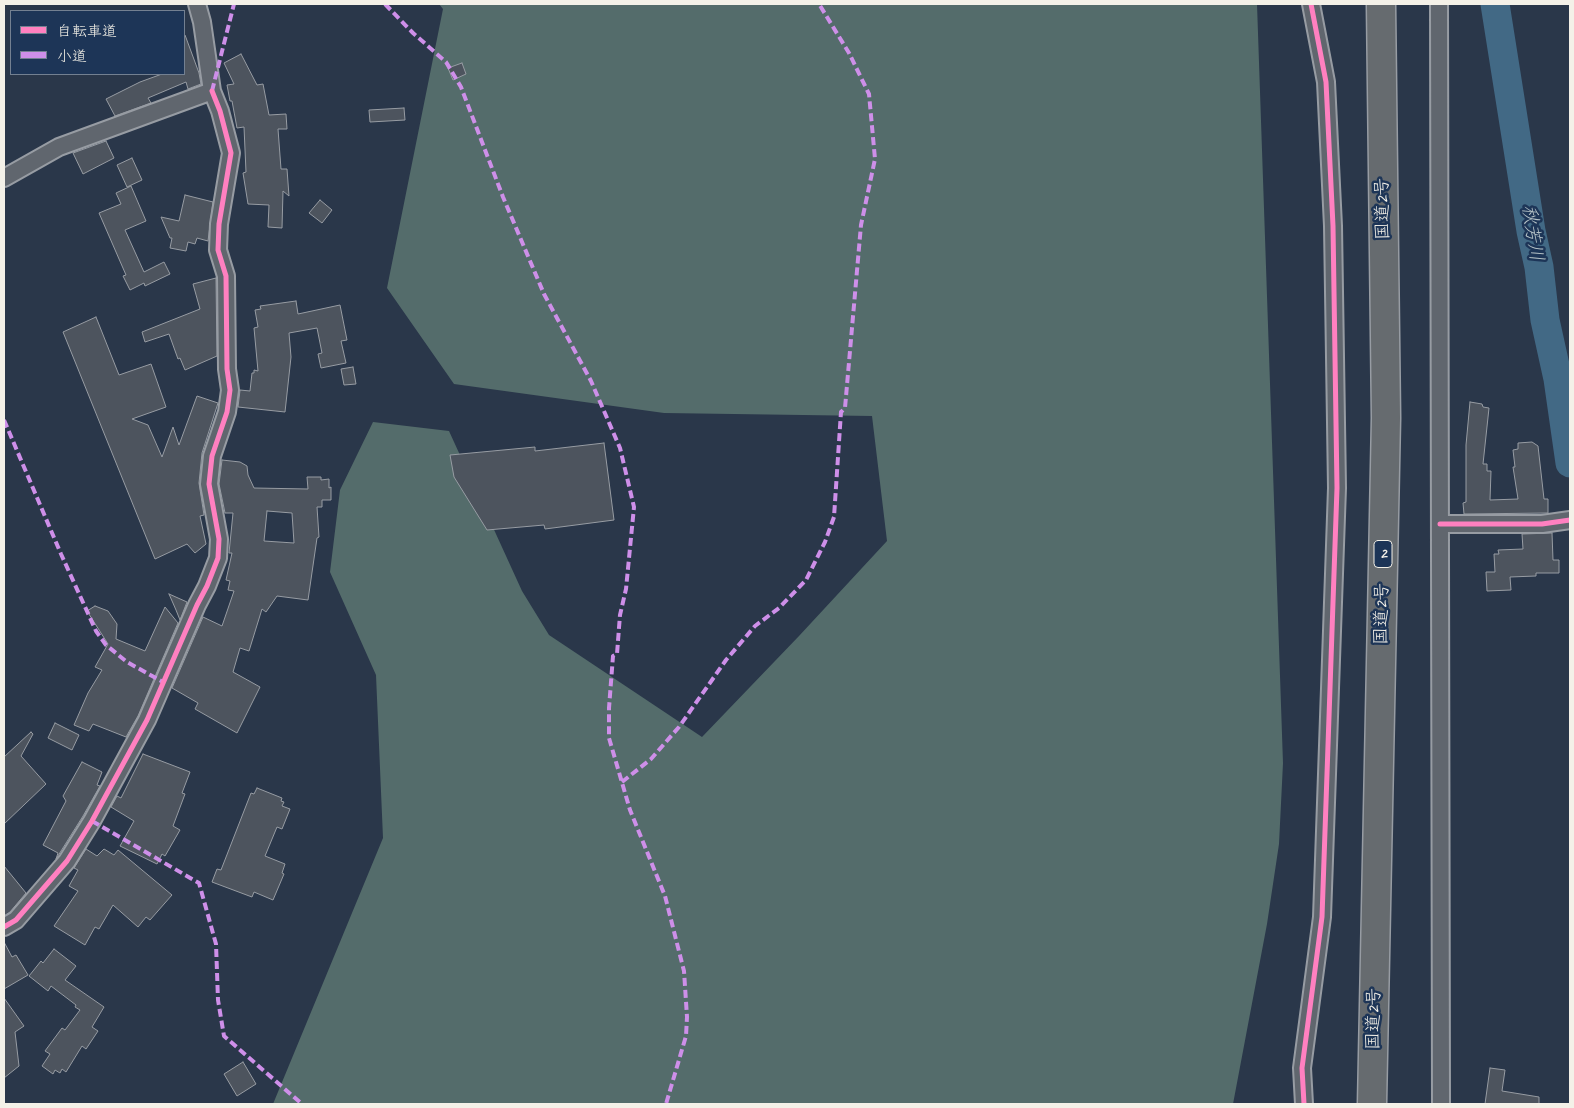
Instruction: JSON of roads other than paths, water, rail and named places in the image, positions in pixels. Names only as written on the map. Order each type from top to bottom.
[{"type":"highway","name":"国道2号","points":[[1372,1104],[1386,418],[1381,4]]},
{"type":"street","points":[[4,927],[16,920],[68,861],[96,813],[147,720],[218,558],[218,539],[209,484],[212,456],[227,412],[230,390],[227,370],[226,276],[218,250],[230,153],[220,111],[212,91],[202,22],[197,4]]},
{"type":"street","points":[[1304,1104],[1302,1068],[1322,916],[1337,488],[1334,226],[1326,82],[1311,4]]},
{"type":"street","points":[[1439,4],[1441,1104]]},
{"type":"street","points":[[4,178],[59,147],[212,91]]},
{"type":"street","points":[[1440,524],[1542,524],[1570,520]]},
{"type":"waterway","name":"秋芳川","points":[[1495,4],[1531,231],[1539,267],[1545,320],[1558,379],[1570,463]]}]
